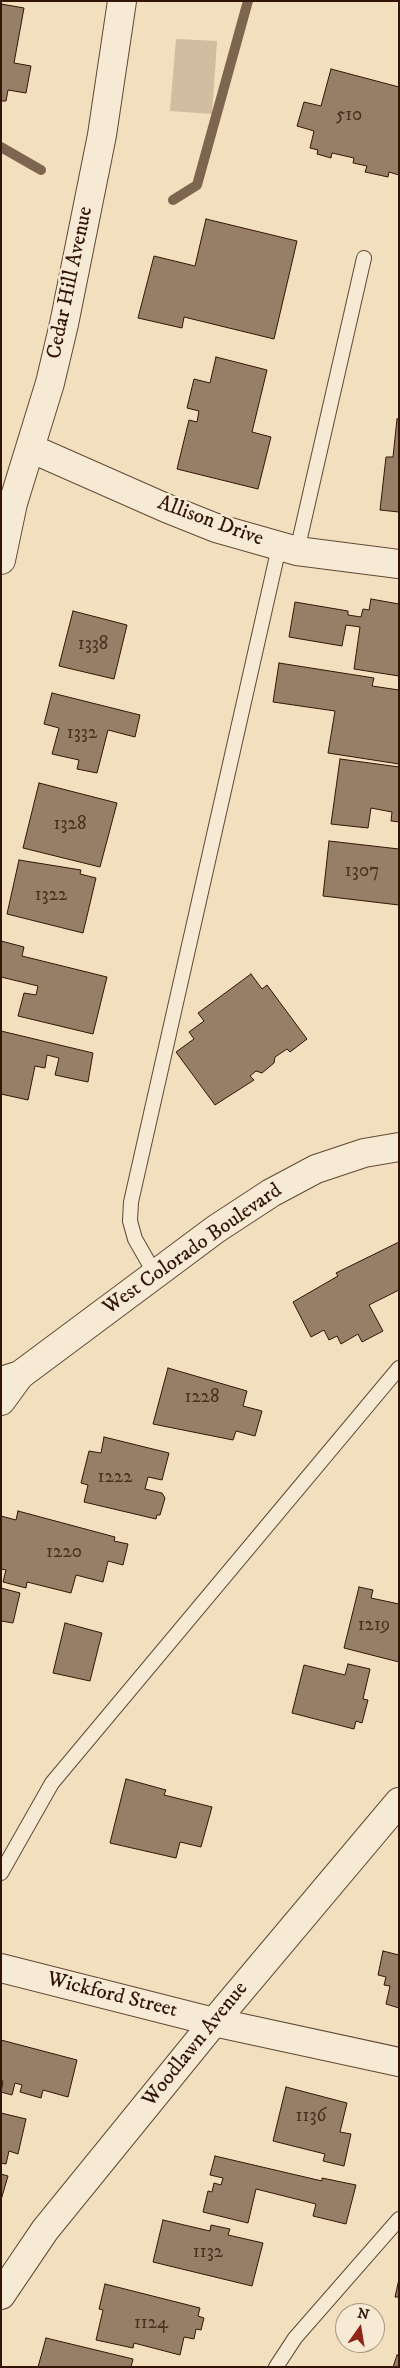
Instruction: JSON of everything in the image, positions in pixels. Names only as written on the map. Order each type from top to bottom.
[{"type":"street","name":"Cedar Hill Avenue","points":[[1,560],[13,502],[50,383],[66,315],[102,135],[122,1]]},
{"type":"street","name":"Allison Drive","points":[[30,448],[216,528],[288,549],[399,564]]},
{"type":"street","name":"West Colorado Boulevard","points":[[11,1378],[216,1229],[271,1194],[316,1169],[364,1153],[399,1147]]},
{"type":"street","points":[[1,1401],[11,1378]]},
{"type":"street","name":"Woodlawn Avenue","points":[[1,2295],[45,2230],[214,2022],[399,1802]]},
{"type":"street","name":"Wickford Street","points":[[1,1968],[214,2022],[399,2062]]},
{"type":"lane","points":[[155,1274],[135,1238],[130,1221],[131,1202],[288,549],[364,258]]},
{"type":"lane","points":[[1,1873],[52,1784],[399,1368]]},
{"type":"lane","points":[[276,2367],[295,2338],[399,2218]]},
{"type":"shaded area","points":[[176,39],[217,41],[212,114],[170,111]]},
{"type":"building","points":[[1,4],[24,8],[14,63],[31,66],[26,93],[8,90],[6,101],[1,101]]},
{"type":"building","points":[[331,69],[399,87],[399,175],[389,172],[388,177],[365,172],[367,166],[353,163],[354,158],[332,153],[331,158],[317,154],[318,150],[310,148],[314,131],[297,126],[304,102],[321,106]]},
{"type":"building","points":[[206,219],[297,241],[274,339],[184,317],[182,328],[138,318],[154,256],[195,266]]},
{"type":"building","points":[[216,357],[267,370],[252,432],[271,437],[258,489],[177,469],[189,420],[197,422],[199,411],[187,408],[194,379],[210,383]]},
{"type":"building","points":[[397,419],[399,419],[399,512],[380,510],[386,457],[393,457]]},
{"type":"building","points":[[371,599],[399,604],[399,676],[354,669],[360,627],[346,625],[342,646],[289,637],[295,602],[348,611],[348,615],[361,617],[363,609],[369,610]]},
{"type":"building","points":[[73,611],[127,625],[114,679],[59,666]]},
{"type":"building","points":[[279,663],[374,678],[372,686],[399,690],[399,764],[328,753],[335,711],[273,702]]},
{"type":"building","points":[[52,693],[140,715],[135,737],[108,730],[97,773],[77,769],[79,760],[52,754],[59,728],[44,724]]},
{"type":"building","points":[[340,759],[399,767],[399,822],[391,821],[392,812],[371,808],[368,828],[331,824]]},
{"type":"building","points":[[39,783],[117,803],[100,867],[23,848]]},
{"type":"building","points":[[329,841],[399,849],[399,905],[323,896]]},
{"type":"building","points":[[19,860],[81,870],[80,874],[96,878],[83,933],[7,914]]},
{"type":"building","points":[[1,941],[24,947],[22,956],[107,977],[93,1034],[18,1016],[24,993],[36,995],[38,986],[1,977]]},
{"type":"building","points":[[251,974],[262,989],[267,985],[307,1039],[290,1052],[287,1049],[275,1057],[274,1063],[262,1073],[256,1071],[250,1076],[254,1080],[215,1105],[176,1052],[194,1039],[189,1032],[204,1021],[198,1013]]},
{"type":"building","points":[[1,1031],[93,1053],[88,1082],[55,1075],[59,1058],[47,1055],[45,1068],[35,1066],[28,1100],[1,1094]]},
{"type":"building","points":[[399,1242],[399,1290],[369,1305],[383,1331],[362,1342],[358,1334],[341,1344],[337,1336],[329,1340],[324,1330],[311,1337],[293,1302],[338,1276],[336,1273]]},
{"type":"building","points":[[168,1368],[247,1391],[243,1406],[262,1411],[255,1436],[236,1431],[233,1440],[153,1424]]},
{"type":"building","points":[[104,1437],[169,1453],[162,1480],[148,1477],[145,1489],[162,1493],[165,1498],[160,1515],[157,1515],[156,1519],[84,1502],[88,1485],[81,1483],[89,1451],[101,1453]]},
{"type":"building","points":[[18,1511],[115,1537],[114,1541],[128,1544],[123,1565],[108,1561],[103,1582],[76,1575],[71,1593],[27,1582],[26,1588],[3,1582],[6,1570],[1,1569],[1,1516],[16,1520]]},
{"type":"building","points":[[359,1587],[373,1590],[371,1598],[399,1604],[399,1662],[344,1648]]},
{"type":"building","points":[[1,1588],[20,1593],[13,1623],[1,1621]]},
{"type":"building","points":[[65,1623],[102,1633],[90,1681],[53,1673]]},
{"type":"building","points":[[348,1664],[370,1669],[363,1699],[368,1700],[362,1723],[356,1721],[354,1729],[292,1713],[304,1665],[345,1675]]},
{"type":"building","points":[[126,1779],[166,1790],[164,1795],[212,1807],[201,1847],[180,1842],[176,1858],[110,1843]]},
{"type":"building","points":[[383,1951],[399,1955],[399,2008],[386,2004],[390,1986],[384,1985],[386,1977],[378,1975]]},
{"type":"building","points":[[1,2040],[77,2060],[68,2097],[43,2090],[41,2098],[20,2092],[22,2085],[15,2083],[12,2095],[1,2092],[3,2081],[1,2081]]},
{"type":"building","points":[[286,2087],[347,2103],[340,2132],[351,2134],[344,2166],[323,2161],[325,2154],[273,2141]]},
{"type":"building","points":[[1,2113],[26,2119],[18,2154],[9,2151],[6,2164],[1,2163]]},
{"type":"building","points":[[215,2156],[322,2181],[322,2178],[356,2185],[346,2224],[313,2216],[316,2204],[256,2189],[248,2223],[203,2212],[208,2191],[212,2192],[214,2183],[221,2185],[223,2178],[210,2175]]},
{"type":"building","points":[[1,2174],[8,2176],[1,2200]]},
{"type":"building","points":[[163,2220],[210,2231],[211,2225],[230,2229],[228,2235],[263,2243],[252,2286],[153,2262]]},
{"type":"building","points":[[399,2279],[399,2297],[395,2297]]},
{"type":"building","points":[[105,2284],[200,2308],[198,2316],[204,2318],[201,2330],[196,2329],[194,2339],[184,2337],[180,2355],[134,2343],[133,2348],[96,2340],[103,2310],[99,2309]]},
{"type":"building","points":[[46,2338],[133,2359],[131,2367],[38,2367]]},
{"type":"building","points":[[397,2355],[399,2356],[399,2367],[393,2367]]},
{"type":"waterway","points":[[173,200],[197,185],[248,1]]},
{"type":"waterway","points":[[1,147],[41,170]]}]
